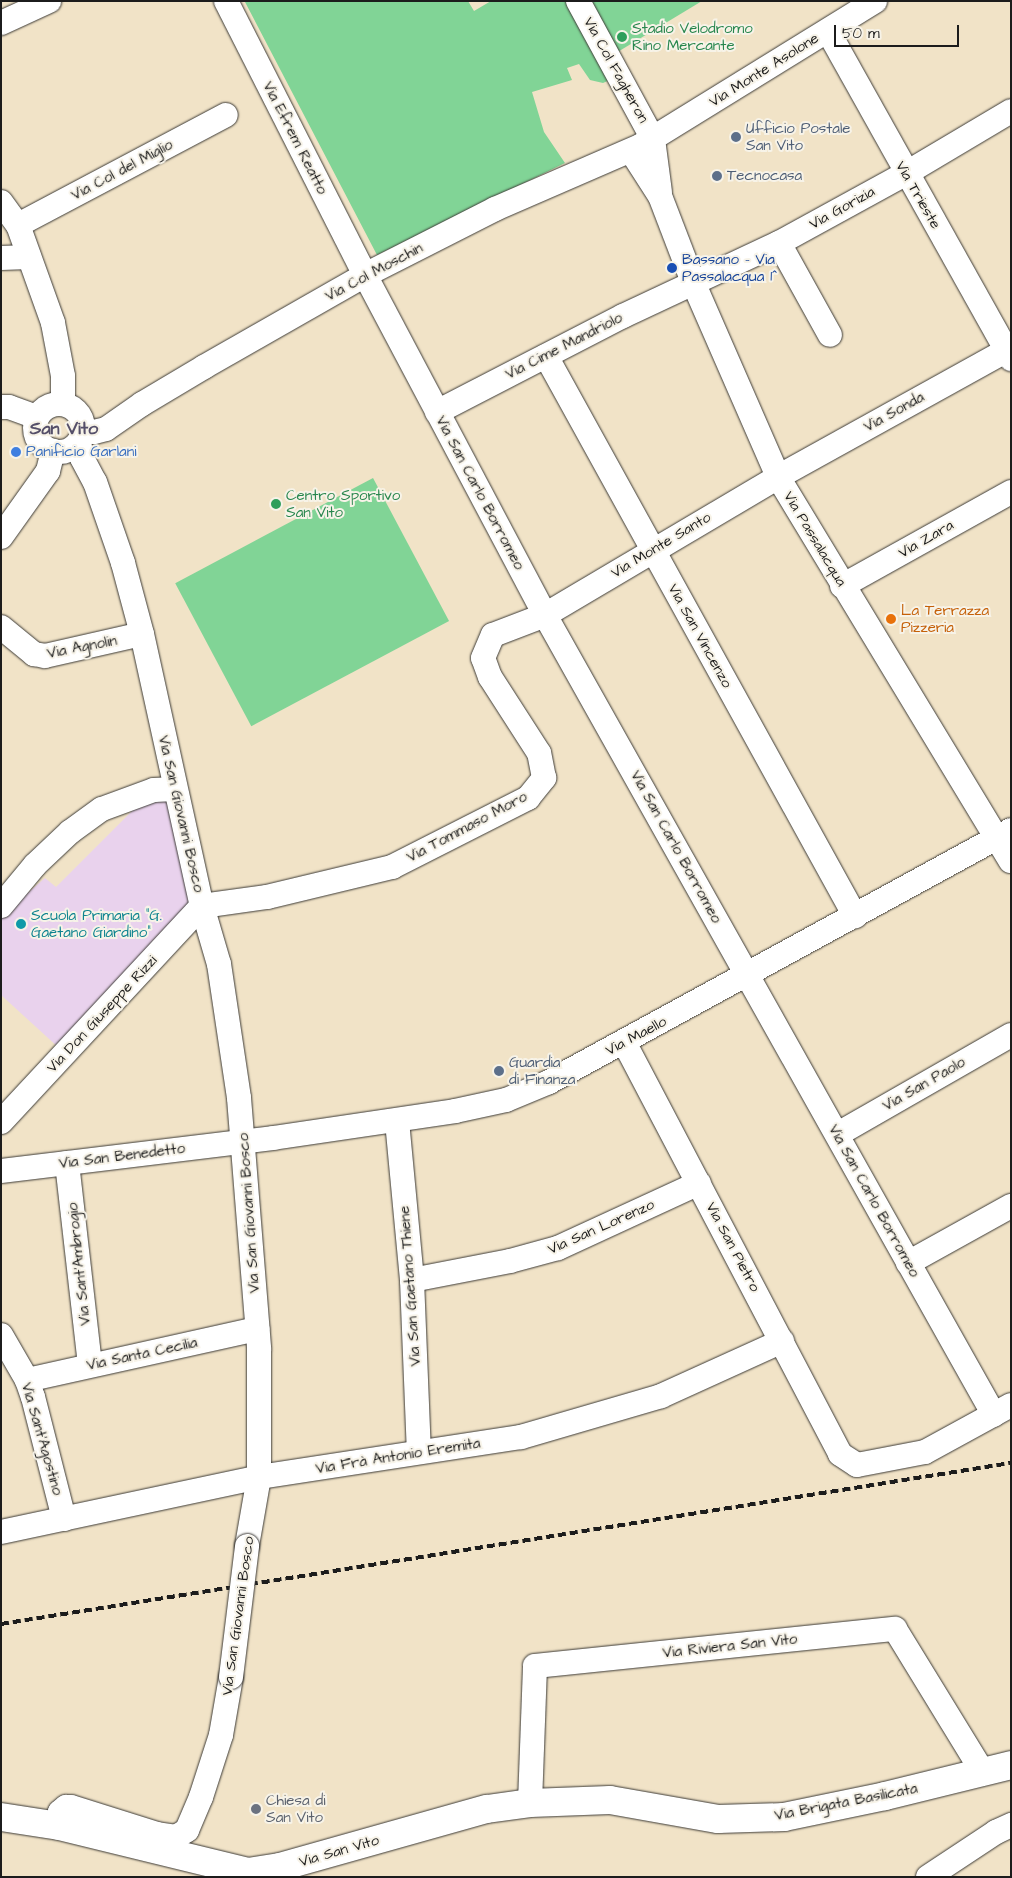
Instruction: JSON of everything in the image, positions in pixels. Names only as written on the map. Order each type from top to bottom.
[{"type":"main road","name":"Via Brigata Basilicata","points":[[530,1803],[610,1800],[718,1819],[784,1817],[885,1796],[1011,1765]]},
{"type":"main road","name":"Via San Vito","points":[[1,1817],[59,1826],[251,1874],[487,1809],[530,1803]]},
{"type":"street","points":[[1,23],[50,1]]},
{"type":"street","name":"Via Efrem Reatto","points":[[226,1],[365,276]]},
{"type":"street","name":"Via Col Fagheron","points":[[578,1],[653,139],[656,150],[660,196]]},
{"type":"street","name":"Via Monte Asolone","points":[[653,139],[875,1]]},
{"type":"street","name":"Via Trieste","points":[[828,31],[906,174],[1009,352]]},
{"type":"street","name":"Via Gorizia","points":[[693,282],[779,243],[906,174],[1011,111]]},
{"type":"street","name":"Via Col del Miglio","points":[[18,225],[226,115]]},
{"type":"street","name":"Via Col Moschin","points":[[80,447],[196,372],[365,276],[496,209],[631,151],[653,139]]},
{"type":"street","points":[[631,151],[660,196]]},
{"type":"street","name":"Via Passalacqua","points":[[660,196],[693,282],[778,477],[842,586],[979,807],[1004,835],[1011,861]]},
{"type":"street","points":[[1,202],[18,225],[53,323],[64,376],[63,404],[48,406],[37,417],[9,407],[1,407]]},
{"type":"street","points":[[779,243],[830,335]]},
{"type":"street","points":[[1,258],[29,257]]},
{"type":"street","name":"Via San Carlo Borromeo","points":[[365,276],[545,615],[838,1134],[908,1263],[1002,1410]]},
{"type":"street","name":"Via Cime Mandriolo","points":[[437,412],[693,282]]},
{"type":"street","name":"Via Sonda","points":[[778,477],[1009,352]]},
{"type":"street","name":"Via San Vincenzo","points":[[546,356],[855,916]]},
{"type":"street","name":"Via San Giovanni Bosco","points":[[59,1826],[60,1812],[66,1807],[71,1807],[157,1834],[176,1837],[187,1830],[201,1797],[221,1735],[231,1677],[247,1546],[259,1477],[257,1329],[243,1141],[239,1098],[219,964],[202,906],[142,634],[124,563],[95,482],[80,447],[81,416],[76,410],[63,404]]},
{"type":"street","name":"Via San Giovanni Bosco","points":[[37,417],[35,426],[39,442],[80,447]]},
{"type":"street","points":[[1,537],[48,471],[80,447]]},
{"type":"street","name":"Via Monte Santo","points":[[545,615],[778,477]]},
{"type":"street","name":"Via Zara","points":[[842,586],[1011,492]]},
{"type":"street","name":"Via Tommaso Moro","points":[[202,906],[267,896],[392,867],[528,798],[544,778],[539,753],[490,677],[483,658],[493,635],[545,615]]},
{"type":"street","name":"Via Agnolin","points":[[1,627],[34,654],[46,656],[142,634]]},
{"type":"street","points":[[1,906],[36,866],[70,832],[102,810],[154,790],[175,789]]},
{"type":"street","name":"Via Maello","points":[[243,1141],[397,1121],[506,1100],[549,1082],[1004,835]]},
{"type":"street","name":"Via Don Giuseppe Rizzi","points":[[1,1122],[202,906]]},
{"type":"street","name":"Via San Paolo","points":[[838,1134],[1011,1034]]},
{"type":"street","name":"Via San Pietro","points":[[624,1042],[700,1183],[840,1454],[857,1465],[925,1452],[1002,1410]]},
{"type":"street","name":"Via San Gaetano Thiene","points":[[397,1121],[412,1280],[419,1452]]},
{"type":"street","name":"Via San Benedetto","points":[[1,1171],[243,1141]]},
{"type":"street","name":"Via Sant'Ambrogio","points":[[68,1163],[90,1365]]},
{"type":"street","name":"Via San Lorenzo","points":[[412,1280],[510,1261],[558,1248],[700,1183]]},
{"type":"street","points":[[908,1263],[1011,1206]]},
{"type":"street","name":"Via Santa Cecilia","points":[[26,1380],[257,1329]]},
{"type":"street","name":"Via Sant'Agostino","points":[[1,1335],[26,1380],[64,1519]]},
{"type":"street","name":"Via Frà Antonio Eremita","points":[[1,1532],[259,1477],[521,1437],[661,1396],[782,1341]]},
{"type":"street","name":"Via Riviera San Vito","points":[[530,1803],[535,1666],[895,1630],[982,1771]]},
{"type":"street","points":[[928,1877],[996,1832],[1011,1825]]},
{"type":"shaded area","points":[[170,799],[193,902],[59,1048],[1,995],[1,916],[45,878],[56,887],[137,806]]},
{"type":"green space","points":[[468,1],[474,11],[491,1],[568,1],[612,79],[603,83],[590,80],[579,64],[567,68],[572,80],[532,92],[544,132],[565,163],[377,255],[245,2]]},
{"type":"green space","name":"Stadio Velodromo Rino Mercante","points":[[583,1],[702,1],[611,56]]},
{"type":"green space","points":[[373,478],[449,621],[251,726],[175,583]]},
{"type":"railway","points":[[1,1624],[1011,1463]]},
{"type":"place","name":"Stadio Velodromo Rino Mercante","points":[[622,37]]},
{"type":"place","name":"Ufficio Postale San Vito","points":[[736,137]]},
{"type":"place","name":"Tecnocasa","points":[[717,176]]},
{"type":"place","name":"Bassano - Via Passalacqua 1^","points":[[672,268]]},
{"type":"place","name":"Panificio Garlani","points":[[16,452]]},
{"type":"place","name":"Centro Sportivo San Vito","points":[[276,504]]},
{"type":"place","name":"La Terrazza Pizzeria","points":[[891,619]]},
{"type":"place","name":"Scuola Primaria “G. Gaetano Giardino”","points":[[21,924]]},
{"type":"place","name":"Guardia di Finanza","points":[[499,1071]]},
{"type":"place","name":"Chiesa di San Vito","points":[[256,1809]]},
{"type":"district","name":"San Vito","points":[[64,429]]}]
